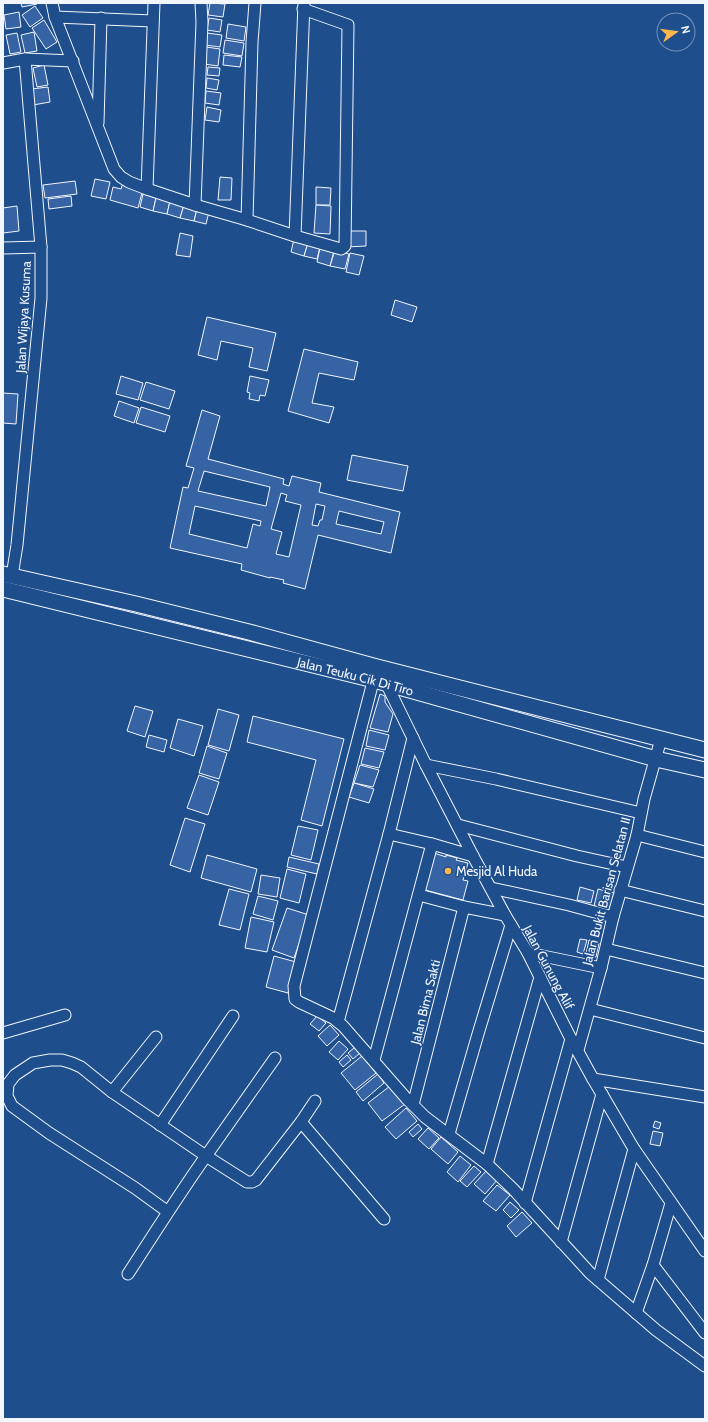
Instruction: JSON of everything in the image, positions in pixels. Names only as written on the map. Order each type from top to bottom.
[{"type":"street","points":[[52,3],[55,17],[98,129],[114,169],[121,176],[129,182],[146,189],[295,236],[341,248],[345,246],[348,25],[303,6],[295,236]]},
{"type":"street","points":[[146,189],[154,3]]},
{"type":"street","points":[[195,205],[202,3]]},
{"type":"street","points":[[247,220],[254,3]]},
{"type":"street","points":[[55,17],[153,21]]},
{"type":"street","points":[[98,129],[101,18]]},
{"type":"street","points":[[3,63],[25,59],[73,61]]},
{"type":"street","name":"Jalan Wijaya Kusuma","points":[[8,575],[18,538],[41,298],[41,248],[25,59]]},
{"type":"street","points":[[3,248],[41,248]]},
{"type":"street","name":"Jalan Teuku Cik Di Tiro","points":[[8,575],[249,632],[379,678],[656,759],[705,770]]},
{"type":"street","name":"Jalan Teuku Cik Di Tiro","points":[[3,589],[379,678],[661,739],[705,750]]},
{"type":"street","points":[[68,605],[70,589]]},
{"type":"street","points":[[379,678],[294,986],[295,998],[299,1002],[333,1018],[343,1026],[425,1117],[487,1164],[598,1280],[656,1330],[705,1366]]},
{"type":"street","name":"Jalan Gunung Alif","points":[[379,678],[413,738],[473,856],[505,915],[528,953],[571,1039],[593,1079],[634,1149],[705,1251]]},
{"type":"street","points":[[338,1022],[389,834],[413,738]]},
{"type":"street","name":"Jalan Bukit Barisan Selatan II","points":[[578,1050],[606,949],[620,890],[637,834],[644,799],[661,739]]},
{"type":"street","points":[[426,765],[496,779],[641,813]]},
{"type":"street","points":[[458,825],[577,856],[627,867]]},
{"type":"street","points":[[389,834],[432,844],[473,856]]},
{"type":"street","points":[[637,834],[705,852]]},
{"type":"street","points":[[374,1060],[432,844]]},
{"type":"street","points":[[491,888],[569,905],[613,917]]},
{"type":"street","points":[[620,890],[705,912]]},
{"type":"street","points":[[419,895],[464,907],[505,915]]},
{"type":"street","name":"Jalan Bima Sakti","points":[[413,1105],[464,907]]},
{"type":"street","points":[[449,1134],[511,925]]},
{"type":"street","points":[[606,949],[705,974]]},
{"type":"street","points":[[528,953],[601,968]]},
{"type":"street","points":[[487,1164],[540,977]]},
{"type":"street","points":[[590,1008],[705,1038]]},
{"type":"street","points":[[3,1033],[65,1015]]},
{"type":"street","points":[[160,1125],[233,1016]]},
{"type":"street","points":[[112,1092],[156,1037]]},
{"type":"street","points":[[525,1203],[571,1039]]},
{"type":"street","points":[[128,1274],[206,1156],[275,1058]]},
{"type":"street","points":[[168,1212],[135,1188],[49,1133],[12,1106],[7,1096],[8,1084],[15,1075],[33,1064],[50,1060],[62,1060],[81,1068],[112,1092],[160,1125],[247,1182],[256,1180],[301,1122],[315,1101]]},
{"type":"street","points":[[593,1079],[705,1097]]},
{"type":"street","points":[[561,1242],[602,1094]]},
{"type":"street","points":[[301,1122],[384,1219]]},
{"type":"street","points":[[598,1280],[634,1149]]},
{"type":"street","points":[[636,1313],[653,1265],[671,1203]]},
{"type":"street","points":[[653,1265],[705,1333]]},
{"type":"building","points":[[21,3],[37,3],[37,4],[22,7]]},
{"type":"building","points":[[210,3],[225,4],[223,17],[208,15]]},
{"type":"building","points":[[35,6],[43,18],[30,27],[22,15]]},
{"type":"building","points":[[19,12],[21,27],[6,29],[4,15]]},
{"type":"building","points":[[209,18],[222,20],[220,32],[207,30]]},
{"type":"building","points":[[44,20],[57,42],[46,49],[32,28]]},
{"type":"building","points":[[228,24],[246,27],[244,41],[226,38]]},
{"type":"building","points":[[34,32],[37,51],[25,53],[21,35]]},
{"type":"building","points":[[17,33],[21,52],[10,54],[6,35]]},
{"type":"building","points":[[207,33],[222,35],[220,47],[205,45]]},
{"type":"building","points":[[225,40],[244,43],[242,56],[223,53]]},
{"type":"building","points":[[206,47],[220,49],[218,66],[204,64]]},
{"type":"building","points":[[224,55],[242,57],[240,67],[223,65]]},
{"type":"building","points":[[44,65],[48,85],[37,87],[33,68]]},
{"type":"building","points":[[208,67],[220,68],[219,76],[207,75]]},
{"type":"building","points":[[207,78],[219,80],[217,90],[206,88]]},
{"type":"building","points":[[48,87],[50,102],[33,105],[31,89]]},
{"type":"building","points":[[206,91],[221,93],[219,105],[205,103]]},
{"type":"building","points":[[207,107],[221,110],[219,122],[205,120]]},
{"type":"building","points":[[220,177],[232,178],[231,200],[218,200]]},
{"type":"building","points":[[95,179],[110,182],[106,199],[91,196]]},
{"type":"building","points":[[75,181],[77,194],[45,198],[43,185]]},
{"type":"building","points":[[123,183],[143,189],[138,208],[110,200],[113,187],[121,189]]},
{"type":"building","points":[[316,187],[331,188],[330,205],[316,205]]},
{"type":"building","points":[[143,194],[156,198],[153,211],[140,207]]},
{"type":"building","points":[[71,196],[72,206],[49,209],[48,199]]},
{"type":"building","points":[[156,198],[170,201],[167,214],[153,211]]},
{"type":"building","points":[[170,201],[184,205],[180,218],[167,214]]},
{"type":"building","points":[[184,205],[197,209],[194,221],[180,218]]},
{"type":"building","points":[[316,205],[331,206],[330,234],[314,233]]},
{"type":"building","points":[[17,206],[19,231],[3,233],[3,208]]},
{"type":"building","points":[[197,209],[209,212],[206,224],[194,221]]},
{"type":"building","points":[[346,231],[366,231],[366,246],[346,247]]},
{"type":"building","points":[[180,233],[193,236],[190,257],[176,255]]},
{"type":"building","points":[[294,239],[308,243],[304,256],[291,252]]},
{"type":"building","points":[[308,243],[320,247],[317,259],[304,256]]},
{"type":"building","points":[[320,248],[334,251],[330,266],[317,262]]},
{"type":"building","points":[[335,250],[349,254],[345,269],[330,266]]},
{"type":"building","points":[[350,253],[364,256],[359,275],[346,272]]},
{"type":"building","points":[[395,300],[417,307],[412,322],[391,315]]},
{"type":"building","points":[[207,317],[276,333],[267,371],[249,367],[253,348],[221,341],[217,360],[198,355]]},
{"type":"building","points":[[304,349],[358,362],[354,380],[319,373],[312,403],[334,407],[329,423],[288,411]]},
{"type":"building","points":[[121,376],[143,383],[138,400],[116,394]]},
{"type":"building","points":[[250,376],[269,380],[265,396],[260,395],[259,401],[249,399],[250,393],[247,392]]},
{"type":"building","points":[[146,382],[175,391],[169,409],[140,400]]},
{"type":"building","points":[[3,393],[18,394],[16,424],[3,423]]},
{"type":"building","points":[[119,401],[139,408],[134,423],[114,416]]},
{"type":"building","points":[[141,407],[170,416],[165,432],[136,423]]},
{"type":"building","points":[[202,410],[220,416],[208,459],[284,479],[283,484],[289,486],[292,476],[321,483],[319,492],[400,512],[391,553],[318,535],[305,589],[283,583],[284,580],[270,578],[241,570],[242,564],[170,548],[183,487],[188,488],[194,468],[186,466]],"holes":[[[204,471],[270,487],[266,506],[198,491]],[[281,493],[287,495],[285,501],[301,505],[289,557],[276,554],[282,532],[271,529]],[[316,504],[325,506],[322,520],[320,520],[318,526],[312,525]],[[195,506],[261,521],[260,526],[253,524],[247,548],[189,534]],[[339,511],[384,522],[381,534],[336,524]]]},
{"type":"building","points":[[352,455],[408,466],[403,491],[347,480]]},
{"type":"building","points":[[380,694],[385,696],[385,702],[393,714],[388,732],[370,728]]},
{"type":"building","points":[[135,706],[153,711],[145,737],[127,731]]},
{"type":"building","points":[[218,709],[239,715],[229,751],[208,745]]},
{"type":"building","points":[[253,716],[344,739],[322,826],[301,820],[316,760],[247,742]]},
{"type":"building","points":[[178,719],[203,726],[194,756],[170,748]]},
{"type":"building","points":[[369,730],[389,735],[385,750],[366,746]]},
{"type":"building","points":[[149,735],[167,740],[164,752],[146,747]]},
{"type":"building","points":[[207,746],[227,753],[219,779],[199,773]]},
{"type":"building","points":[[365,748],[384,752],[379,768],[361,764]]},
{"type":"building","points":[[360,765],[379,770],[373,787],[354,783]]},
{"type":"building","points":[[199,775],[219,782],[208,815],[187,808]]},
{"type":"building","points":[[354,783],[374,789],[369,803],[349,797]]},
{"type":"building","points":[[185,818],[205,824],[190,872],[170,865]]},
{"type":"building","points":[[298,826],[318,830],[311,860],[291,855]]},
{"type":"building","name":"Mesjid Al Huda","points":[[434,853],[446,857],[446,855],[457,858],[456,860],[468,863],[463,880],[468,881],[463,900],[425,890]]},
{"type":"building","points":[[207,855],[257,869],[251,892],[201,878]]},
{"type":"building","points":[[289,857],[319,864],[317,874],[287,867]]},
{"type":"building","points":[[287,869],[306,874],[299,903],[280,898]]},
{"type":"building","points":[[261,875],[280,878],[277,897],[258,894]]},
{"type":"building","points":[[580,887],[594,891],[591,903],[577,900]]},
{"type":"building","points":[[229,889],[249,894],[240,930],[219,925]]},
{"type":"building","points":[[598,889],[614,893],[610,910],[594,906]]},
{"type":"building","points":[[258,896],[278,901],[273,920],[253,914]]},
{"type":"building","points":[[287,908],[309,915],[294,958],[272,950]]},
{"type":"building","points":[[251,917],[274,922],[267,952],[245,948]]},
{"type":"building","points":[[580,939],[587,940],[583,954],[577,952]]},
{"type":"building","points":[[589,940],[599,943],[596,957],[586,954]]},
{"type":"building","points":[[274,956],[296,962],[288,993],[266,987]]},
{"type":"building","points":[[317,1016],[326,1023],[319,1031],[310,1024]]},
{"type":"building","points":[[330,1025],[339,1035],[327,1046],[318,1036]]},
{"type":"building","points":[[339,1041],[348,1049],[338,1060],[329,1052]]},
{"type":"building","points":[[355,1047],[360,1053],[353,1059],[348,1053]]},
{"type":"building","points":[[347,1055],[351,1060],[343,1067],[339,1062]]},
{"type":"building","points":[[362,1056],[376,1073],[355,1090],[341,1073]]},
{"type":"building","points":[[378,1074],[384,1083],[363,1101],[356,1092]]},
{"type":"building","points":[[390,1086],[405,1104],[382,1121],[368,1103]]},
{"type":"building","points":[[406,1108],[417,1121],[396,1139],[385,1127]]},
{"type":"building","points":[[655,1121],[661,1123],[659,1129],[653,1127]]},
{"type":"building","points":[[418,1124],[422,1129],[413,1137],[409,1132]]},
{"type":"building","points":[[428,1128],[439,1138],[429,1149],[418,1139]]},
{"type":"building","points":[[653,1131],[663,1133],[660,1146],[650,1144]]},
{"type":"building","points":[[441,1137],[458,1152],[448,1164],[431,1149]]},
{"type":"building","points":[[460,1156],[471,1165],[458,1182],[447,1172]]},
{"type":"building","points":[[474,1166],[481,1172],[467,1187],[460,1181]]},
{"type":"building","points":[[487,1170],[498,1179],[485,1194],[474,1184]]},
{"type":"building","points":[[497,1185],[510,1195],[496,1211],[483,1201]]},
{"type":"building","points":[[510,1202],[519,1210],[511,1218],[503,1210]]},
{"type":"building","points":[[522,1212],[532,1223],[516,1237],[507,1226]]},
{"type":"place","name":"Mesjid Al Huda","points":[[448,871]]}]
